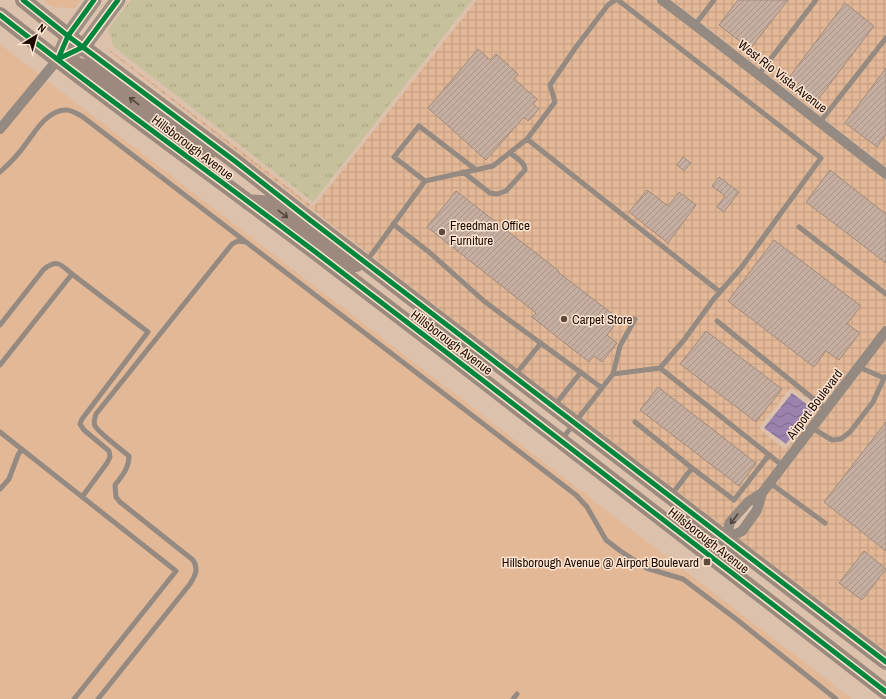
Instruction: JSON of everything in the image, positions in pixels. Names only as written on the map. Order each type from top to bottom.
[{"type":"main road","name":"Hillsborough Avenue","points":[[23,0],[886,662]]},
{"type":"main road","points":[[58,59],[68,36],[94,0]]},
{"type":"main road","points":[[58,59],[83,47],[118,0]]},
{"type":"main road","name":"Hillsborough Avenue","points":[[0,16],[455,358],[886,692]]},
{"type":"main road","points":[[58,59],[93,70],[186,140],[227,156]]},
{"type":"main road","points":[[248,202],[270,204],[334,253],[353,264],[365,262]]},
{"type":"main road","points":[[700,547],[713,548],[721,551],[807,616],[813,617],[821,612]]},
{"type":"street","name":"West Rio Vista Avenue","points":[[662,0],[886,172]]},
{"type":"street","points":[[0,129],[58,59]]},
{"type":"street","name":"Airport Boulevard","points":[[726,539],[730,522],[748,502],[762,493],[886,331]]},
{"type":"lane","points":[[365,262],[425,181],[493,166],[527,139],[555,102],[550,85],[608,4],[615,0]]},
{"type":"lane","points":[[614,374],[660,368],[684,340],[720,292],[741,268],[821,158],[618,0]]},
{"type":"lane","points":[[696,25],[714,0]]},
{"type":"lane","points":[[759,74],[816,0]]},
{"type":"lane","points":[[820,122],[886,38]]},
{"type":"lane","points":[[0,172],[50,115],[66,110],[75,112],[83,117],[576,495],[587,507],[606,540],[646,568],[683,579],[736,619],[836,699]]},
{"type":"lane","points":[[425,181],[394,157],[419,126],[475,169]]},
{"type":"lane","points":[[527,139],[720,292]]},
{"type":"lane","points":[[463,172],[490,193],[497,194],[506,191],[526,170],[524,164],[510,153]]},
{"type":"lane","points":[[393,224],[429,252],[484,301],[602,388]]},
{"type":"lane","points":[[799,227],[886,294]]},
{"type":"lane","points":[[98,699],[190,584],[197,570],[193,560],[120,502],[116,497],[115,485],[128,467],[129,456],[95,426],[94,420],[96,414],[232,244],[238,241],[247,242]]},
{"type":"lane","points":[[0,326],[41,272],[50,264],[55,263],[61,265],[148,332],[82,419],[80,424],[84,430],[109,451],[110,457],[108,463],[82,497]]},
{"type":"lane","points":[[0,365],[72,274]]},
{"type":"lane","points":[[562,440],[614,374],[620,346],[635,319]]},
{"type":"lane","points":[[718,321],[826,409]]},
{"type":"lane","points":[[514,376],[541,343]]},
{"type":"lane","points":[[812,428],[832,440],[841,439],[850,432],[873,402],[885,377],[858,367]]},
{"type":"lane","points":[[660,368],[783,466]]},
{"type":"lane","points":[[553,407],[581,372]]},
{"type":"lane","points":[[635,422],[734,500],[769,455]]},
{"type":"lane","points":[[0,432],[176,571],[74,699]]},
{"type":"lane","points":[[0,489],[9,479],[18,455],[22,449]]},
{"type":"lane","points":[[670,496],[692,468]]},
{"type":"lane","points":[[770,483],[825,523]]},
{"type":"lane","points":[[513,699],[517,694]]},
{"type":"shaded area","points":[[44,0],[81,0],[75,8],[52,7]]},
{"type":"shaded area","points":[[477,0],[654,0],[886,180],[886,323],[759,490],[724,527],[450,317],[109,51],[108,47],[311,205],[314,206]],"holes":[[[792,388],[816,405],[816,411],[786,448],[783,448],[760,428]]]},
{"type":"shaded area","points":[[671,0],[886,0],[886,167],[699,21]]},
{"type":"shaded area","points":[[0,44],[10,52],[852,699],[0,699]]},
{"type":"shaded area","points":[[886,338],[886,651],[738,538],[766,495]]},
{"type":"green space","points":[[131,0],[472,0],[313,202],[113,46],[111,36],[108,32]]},
{"type":"water","points":[[792,393],[813,409],[786,444],[764,428]]},
{"type":"building","points":[[738,0],[788,0],[750,49],[719,25]]},
{"type":"building","points":[[845,3],[874,26],[816,102],[787,80]]},
{"type":"building","points":[[478,49],[490,60],[496,54],[518,74],[514,79],[537,99],[533,104],[539,109],[528,121],[524,117],[486,160],[428,108]]},
{"type":"building","points":[[886,68],[886,134],[877,147],[845,123]]},
{"type":"building","points":[[683,157],[691,163],[684,171],[677,165]]},
{"type":"building","points":[[830,170],[886,214],[886,263],[806,202]]},
{"type":"building","points":[[719,177],[739,192],[724,212],[717,207],[725,196],[712,186]]},
{"type":"building","points":[[647,190],[668,206],[679,192],[696,205],[668,243],[629,212]]},
{"type":"building","points":[[456,191],[619,319],[607,335],[617,343],[602,362],[594,356],[589,362],[532,317],[536,313],[427,227]]},
{"type":"building","points":[[774,240],[861,306],[847,324],[860,333],[839,360],[826,351],[814,367],[728,301]]},
{"type":"building","points":[[706,331],[782,389],[756,422],[680,364]]},
{"type":"building","points":[[658,387],[756,463],[739,486],[640,410]]},
{"type":"building","points":[[886,422],[886,551],[824,502]]},
{"type":"building","points":[[864,551],[886,569],[862,600],[839,583]]},
{"type":"cycle path","points":[[23,0],[886,662]]},
{"type":"cycle path","points":[[58,59],[68,36],[94,0]]},
{"type":"cycle path","points":[[58,59],[83,47],[118,0]]},
{"type":"cycle path","points":[[0,15],[118,106],[318,254],[886,692]]},
{"type":"place","name":"Freedman Office Furniture","points":[[442,232]]},
{"type":"place","name":"Carpet Store","points":[[564,319]]},
{"type":"place","name":"Hillsborough Avenue @ Airport Boulevard","points":[[707,562]]}]
